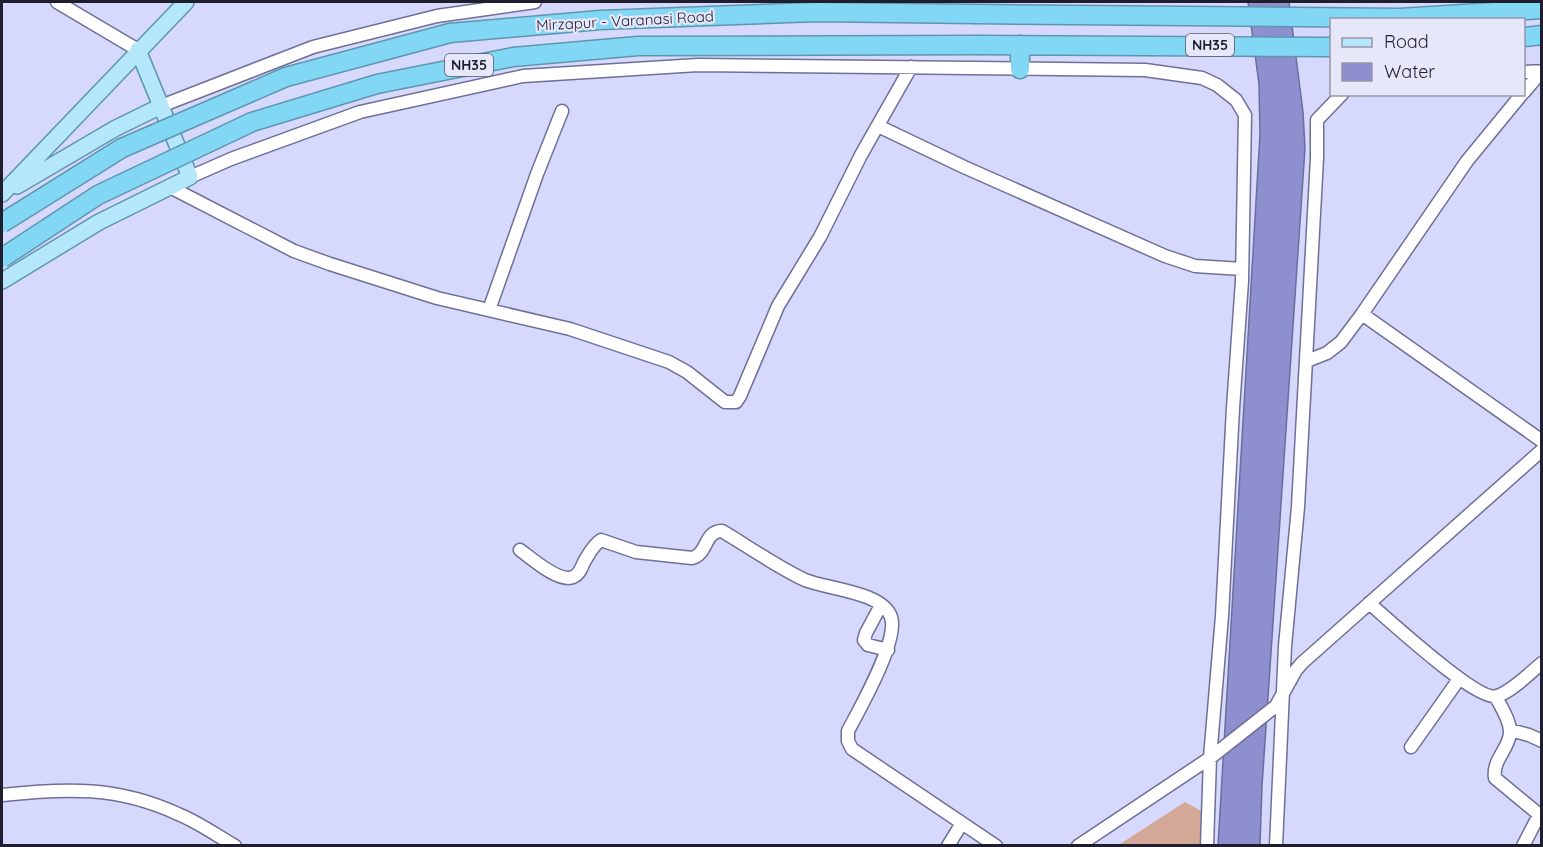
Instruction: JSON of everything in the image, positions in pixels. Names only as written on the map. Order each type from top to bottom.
[{"type":"highway","name":"Mirzapur - Varanasi Road","points":[[2,223],[122,148],[286,77],[450,33],[634,18],[816,12],[976,14],[1021,8],[1086,15],[1400,18],[1542,9]]},
{"type":"highway","points":[[1525,37],[1542,35]]},
{"type":"highway","points":[[1020,45],[1020,69]]},
{"type":"highway","name":"Mirzapur - Varanasi Road","points":[[2,258],[98,195],[252,122],[377,84],[513,57],[638,46],[1330,46]]},
{"type":"main road","points":[[2,195],[186,2]]},
{"type":"main road","points":[[2,281],[99,222],[190,177],[138,50]]},
{"type":"main road","points":[[2,195],[116,128],[161,106]]},
{"type":"street","points":[[57,2],[138,50]]},
{"type":"street","points":[[161,106],[313,47],[436,16],[535,2]]},
{"type":"street","points":[[190,177],[231,159],[360,112],[523,76],[698,65],[1145,70],[1202,78],[1217,85],[1236,100],[1245,115],[1242,269],[1207,846]]},
{"type":"street","points":[[170,187],[312,258],[403,288],[570,329],[644,353],[687,372],[725,402],[736,402],[778,306],[820,237],[835,204],[911,67]]},
{"type":"street","points":[[1525,72],[1542,71]]},
{"type":"street","points":[[1525,91],[1542,71]]},
{"type":"street","points":[[1276,846],[1279,700],[1298,507],[1317,158],[1317,120],[1340,96]]},
{"type":"street","points":[[1306,361],[1327,352],[1341,342],[1467,161],[1521,96]]},
{"type":"street","points":[[489,310],[529,195],[562,111]]},
{"type":"street","points":[[878,126],[964,167],[1165,256],[1195,266],[1242,269]]},
{"type":"street","points":[[1362,314],[1542,441]]},
{"type":"street","points":[[1078,846],[1214,754],[1279,700],[1302,663],[1542,450]]},
{"type":"street","points":[[520,550],[558,576],[568,578],[578,574],[592,549],[601,540],[636,552],[692,558],[701,553],[710,535],[715,531],[722,531],[804,579],[865,597],[881,605],[887,609],[892,618],[893,630],[888,650],[848,732],[848,741],[852,749],[996,846]]},
{"type":"street","points":[[1369,603],[1459,679],[1489,696],[1496,697],[1542,663]]},
{"type":"street","points":[[881,605],[864,640],[868,645],[888,650]]},
{"type":"street","points":[[1411,747],[1459,679]]},
{"type":"street","points":[[1496,697],[1510,730],[1496,764],[1495,778],[1540,816],[1523,846]]},
{"type":"street","points":[[1510,730],[1542,741]]},
{"type":"street","points":[[2,795],[41,791],[112,792],[153,803],[180,814],[235,846]]},
{"type":"street","points":[[948,846],[962,823]]},
{"type":"shaded area","points":[[1185,802],[1203,812],[1201,845],[1117,846]]},
{"type":"water","points":[[1248,2],[1289,2],[1303,112],[1305,148],[1262,786],[1260,845],[1218,846],[1260,134],[1259,84]]}]
